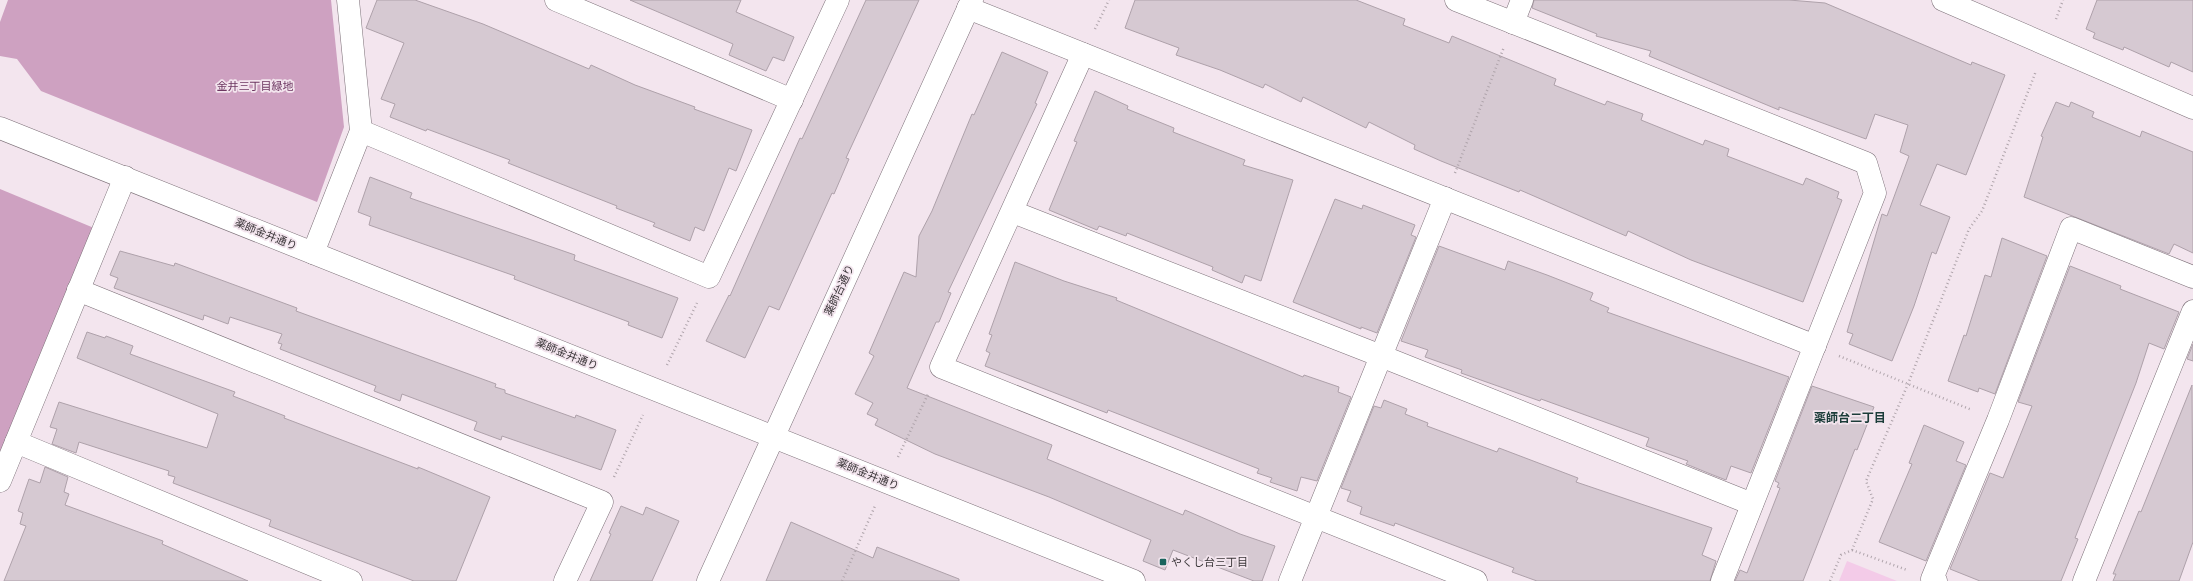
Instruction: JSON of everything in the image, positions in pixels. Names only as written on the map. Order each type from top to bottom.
[{"type":"street","points":[[313,253],[361,131],[348,0]]},
{"type":"street","points":[[556,0],[792,100]]},
{"type":"street","points":[[361,131],[709,277],[838,0]]},
{"type":"street","points":[[1456,0],[1866,163],[1875,193],[1722,581]]},
{"type":"street","points":[[1513,23],[1522,0]]},
{"type":"street","points":[[1943,0],[2193,108]]},
{"type":"street","points":[[970,4],[1084,54],[1815,346]]},
{"type":"street","name":"薬師台通り","points":[[708,581],[970,4]]},
{"type":"street","points":[[1084,54],[941,367],[1476,581]]},
{"type":"street","name":"薬師金井通り","points":[[0,128],[1134,581]]},
{"type":"street","points":[[0,481],[125,177]]},
{"type":"street","points":[[1290,581],[1445,198]]},
{"type":"street","points":[[1013,212],[1381,356],[1752,504]]},
{"type":"street","points":[[1934,580],[1998,420],[2071,228],[2193,277]]},
{"type":"street","points":[[78,290],[602,502],[565,581]]},
{"type":"street","points":[[2084,581],[2193,311]]},
{"type":"street","points":[[16,442],[351,581]]},
{"type":"path","points":[[1093,33],[1109,0]]},
{"type":"path","points":[[1830,581],[1841,555],[1852,550],[1873,499],[1866,481],[1908,384],[1969,229],[1982,211],[2064,0]]},
{"type":"path","points":[[1453,177],[1513,23]]},
{"type":"path","points":[[1815,346],[1998,420]]},
{"type":"path","points":[[1852,550],[1934,580]]},
{"type":"shaded area","points":[[1847,561],[1897,581],[1839,581]]},
{"type":"green space","name":"金井三丁目緑地","points":[[8,0],[331,0],[344,127],[317,202],[41,91],[17,59],[0,56],[0,22]]},
{"type":"green space","points":[[0,189],[94,228],[0,456]]},
{"type":"building","points":[[377,0],[415,0],[483,24],[589,69],[591,65],[635,85],[695,107],[694,109],[752,130],[736,171],[729,168],[704,231],[695,227],[690,241],[653,226],[655,223],[616,208],[617,206],[508,163],[510,160],[390,117],[395,104],[381,99],[404,43],[366,28]]},
{"type":"building","points":[[630,0],[741,0],[736,12],[794,37],[784,61],[773,57],[766,71],[729,55],[733,44]]},
{"type":"building","points":[[866,0],[919,0],[846,158],[849,159],[834,194],[832,193],[779,310],[769,306],[745,358],[706,341],[729,295],[730,296],[800,138],[802,139]]},
{"type":"building","points":[[1135,0],[1356,0],[1405,19],[1403,25],[1449,43],[1452,36],[1556,79],[1554,85],[1605,105],[1607,101],[1643,114],[1641,120],[1703,145],[1705,140],[1729,149],[1727,156],[1803,185],[1806,178],[1839,192],[1837,198],[1842,200],[1803,302],[1691,260],[1628,231],[1626,236],[1520,190],[1519,192],[1441,161],[1414,149],[1415,145],[1369,122],[1366,128],[1303,97],[1301,102],[1265,84],[1263,88],[1220,70],[1176,55],[1179,48],[1125,28]]},
{"type":"building","points":[[1534,0],[1789,0],[1825,3],[1971,65],[1972,62],[2005,75],[1966,175],[1937,164],[1920,205],[1950,217],[1936,254],[1932,252],[1914,306],[1892,361],[1849,344],[1853,334],[1847,332],[1882,214],[1887,216],[1909,156],[1900,152],[1908,125],[1875,114],[1866,139],[1779,107],[1779,110],[1649,56],[1651,51],[1596,36],[1597,34],[1532,8]]},
{"type":"building","points":[[2097,0],[2193,0],[2193,72],[2171,62],[2169,67],[2124,47],[2123,50],[2093,38],[2095,33],[2086,29]]},
{"type":"building","points":[[1002,52],[1048,72],[1035,103],[1037,104],[948,292],[951,293],[939,322],[936,322],[907,388],[1052,445],[1047,459],[1183,515],[1185,510],[1240,534],[1275,546],[1262,581],[1254,581],[1173,550],[1165,570],[1143,561],[1151,540],[1049,497],[935,454],[875,425],[878,419],[867,414],[873,403],[855,394],[874,356],[869,353],[904,272],[916,277],[919,236],[932,211],[972,114],[974,115]]},
{"type":"building","points":[[1095,91],[1128,106],[1127,109],[1174,128],[1173,132],[1245,160],[1243,165],[1293,180],[1261,281],[1245,275],[1242,283],[1212,270],[1213,267],[1127,233],[1126,236],[1099,226],[1097,230],[1049,210],[1077,142],[1074,141]]},
{"type":"building","points":[[2056,102],[2069,107],[2071,102],[2094,112],[2092,117],[2140,137],[2142,131],[2193,152],[2193,253],[2174,244],[2169,254],[2024,197],[2043,137],[2041,136]]},
{"type":"building","points":[[370,177],[412,193],[410,198],[575,255],[574,260],[678,298],[662,338],[628,325],[629,322],[514,279],[515,276],[369,225],[371,217],[358,212]]},
{"type":"building","points":[[1335,199],[1362,209],[1363,205],[1415,225],[1411,235],[1416,237],[1377,333],[1361,327],[1361,329],[1293,302]]},
{"type":"building","points":[[2002,238],[2047,256],[1995,394],[1979,388],[1978,392],[1948,381],[1964,335],[1966,336],[1985,275],[1991,277]]},
{"type":"building","points":[[1439,246],[1505,270],[1508,261],[1547,275],[1593,293],[1590,300],[1609,308],[1607,312],[1789,377],[1751,473],[1731,466],[1726,480],[1686,464],[1688,461],[1646,446],[1649,438],[1541,399],[1540,401],[1461,373],[1462,370],[1425,357],[1428,350],[1401,341]]},
{"type":"building","points":[[120,251],[174,266],[175,263],[297,308],[296,311],[496,384],[495,387],[505,390],[505,393],[575,418],[576,415],[616,430],[601,470],[502,436],[501,440],[474,430],[477,422],[402,394],[400,401],[374,391],[376,386],[280,349],[282,344],[278,343],[282,334],[230,317],[228,324],[204,315],[203,320],[114,288],[118,278],[110,275]]},
{"type":"building","points":[[1015,262],[1064,281],[1117,298],[1116,300],[1303,377],[1304,375],[1339,387],[1338,392],[1351,397],[1317,481],[1301,477],[1297,491],[1270,482],[1272,478],[1257,473],[1259,469],[1108,410],[1107,413],[985,366],[990,353],[986,351],[992,335],[989,334]]},
{"type":"building","points":[[2070,266],[2121,286],[2120,289],[2179,312],[2164,349],[2149,343],[2136,383],[2075,538],[2078,539],[2061,581],[1980,581],[1950,569],[1990,473],[2003,478],[2032,406],[2018,402]]},
{"type":"building","points":[[87,332],[105,338],[106,336],[133,346],[130,354],[235,392],[233,396],[285,416],[284,418],[418,469],[418,467],[490,497],[456,581],[414,581],[269,526],[271,520],[173,483],[175,477],[168,475],[169,471],[79,442],[76,453],[52,444],[57,429],[50,427],[59,402],[207,448],[218,414],[77,358]]},
{"type":"building","points":[[2193,344],[2193,361],[2187,359]]},
{"type":"building","points":[[2192,385],[2193,542],[2179,581],[2113,581],[2116,574],[2113,574],[2139,511],[2141,512]]},
{"type":"building","points":[[1812,386],[1874,407],[1857,450],[1855,449],[1803,581],[1735,581],[1740,570],[1747,573],[1780,488],[1777,487],[1779,483],[1775,481]]},
{"type":"building","points":[[1384,400],[1407,409],[1405,414],[1428,423],[1427,426],[1497,452],[1499,448],[1578,478],[1576,482],[1712,528],[1702,555],[1716,561],[1710,581],[1537,581],[1512,572],[1514,568],[1395,523],[1394,526],[1360,514],[1362,507],[1347,501],[1351,491],[1341,488],[1374,406],[1381,408]]},
{"type":"building","points":[[1924,425],[1964,442],[1956,461],[1966,465],[1926,561],[1879,542],[1912,464],[1909,463]]},
{"type":"building","points":[[45,467],[68,477],[64,492],[69,494],[65,505],[163,541],[162,544],[248,581],[4,581],[26,526],[20,524],[23,513],[18,511],[29,479],[40,483]]},
{"type":"building","points":[[621,506],[643,515],[646,507],[679,521],[652,581],[590,581],[611,534],[609,533]]},
{"type":"building","points":[[791,522],[873,558],[877,547],[959,579],[959,581],[766,581]]},
{"type":"place","name":"やくし台三丁目","points":[[1163,562]]},
{"type":"district","name":"薬師台二丁目","points":[[1850,418]]}]
